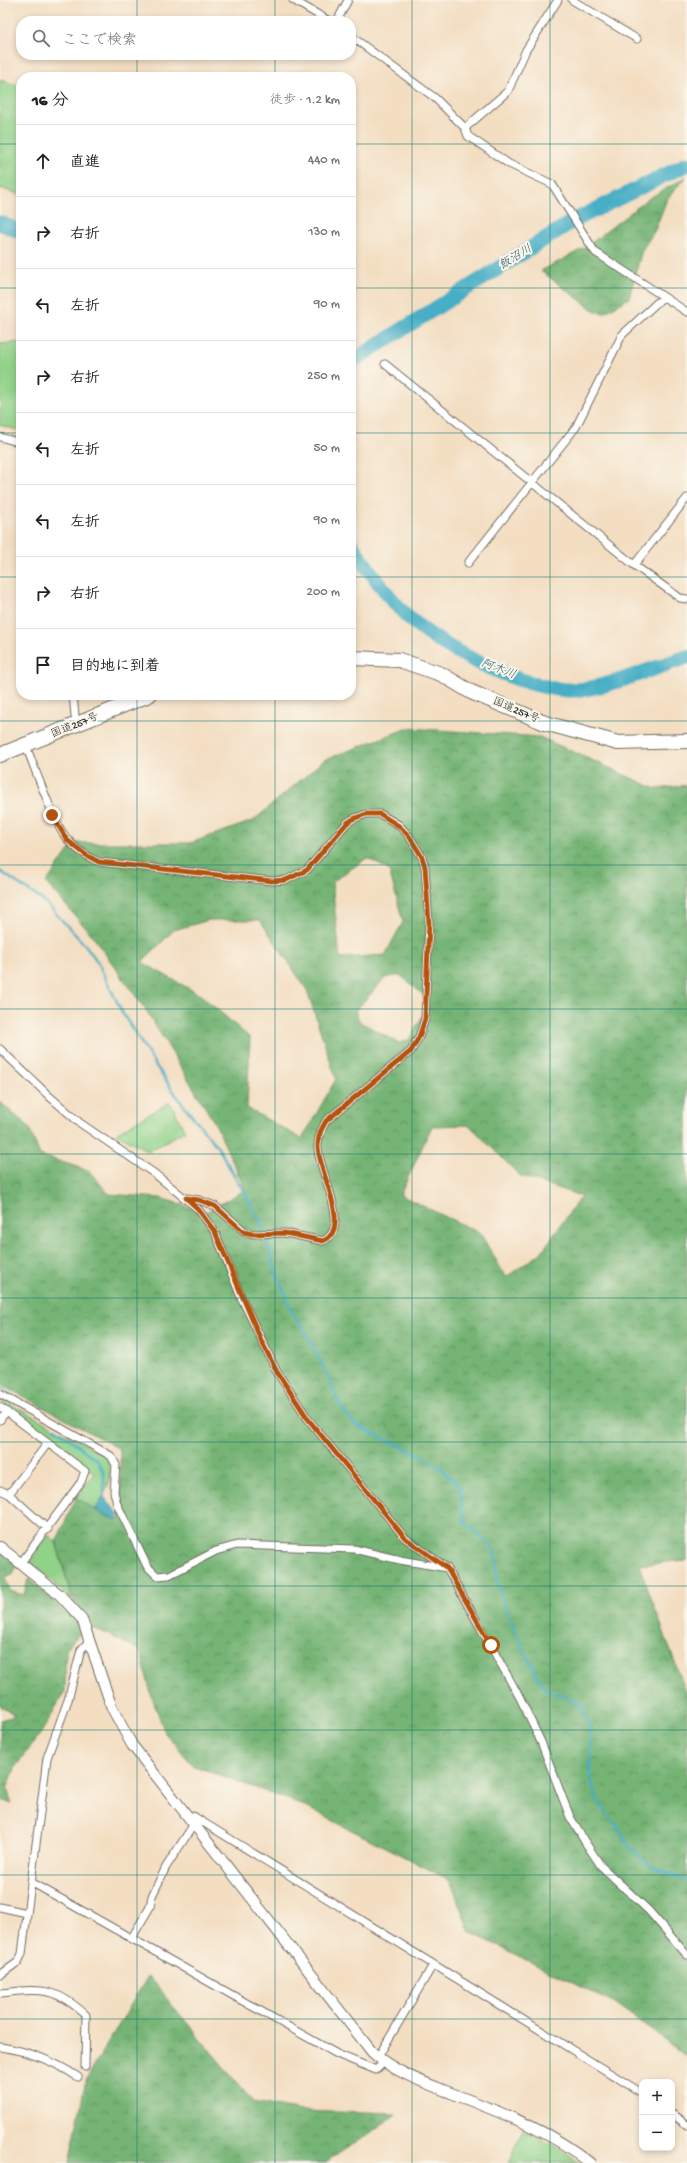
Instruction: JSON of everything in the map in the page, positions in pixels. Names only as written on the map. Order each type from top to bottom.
[{"type":"highway","name":"国道257号","points":[[356,658],[400,660],[441,674],[471,692],[545,723],[618,743],[687,741]]},
{"type":"highway","name":"国道257号","points":[[0,755],[76,726],[136,700]]},
{"type":"street","points":[[293,0],[320,16]]},
{"type":"street","points":[[340,16],[348,0]]},
{"type":"street","points":[[465,128],[508,91],[526,50],[558,0]]},
{"type":"street","points":[[572,0],[637,39]]},
{"type":"street","points":[[356,40],[435,98],[465,128],[468,136],[509,164],[552,184],[595,252],[687,312]]},
{"type":"street","points":[[468,563],[576,427],[622,335],[663,297]]},
{"type":"street","points":[[385,364],[634,565],[680,598],[687,599]]},
{"type":"street","points":[[0,437],[16,442]]},
{"type":"street","points":[[634,565],[687,498]]},
{"type":"street","points":[[73,700],[76,726]]},
{"type":"street","points":[[26,745],[57,827],[67,840],[86,855],[99,862],[272,881],[286,880],[307,870],[353,819],[374,813],[387,817],[399,826],[409,836],[422,857],[427,876],[429,923],[425,1019],[419,1037],[411,1051],[326,1121],[321,1129],[318,1145],[336,1222],[330,1236],[323,1241],[285,1233],[258,1234],[244,1232],[215,1206],[199,1200],[186,1198]]},
{"type":"street","points":[[0,1049],[49,1096],[80,1123],[156,1174],[198,1209],[215,1232],[261,1340],[277,1372],[308,1419],[405,1538],[447,1568],[520,1698],[541,1742],[570,1818],[585,1842],[601,1866],[649,1911],[687,1955]]},
{"type":"street","points":[[0,1394],[111,1456],[116,1465],[114,1492],[117,1504],[146,1566],[157,1576],[169,1575],[216,1551],[237,1545],[354,1549],[400,1560],[447,1568]]},
{"type":"street","points":[[0,1420],[3,1409],[82,1468],[85,1474],[48,1529],[20,1564]]},
{"type":"street","points":[[9,1494],[48,1442]]},
{"type":"street","points":[[0,1490],[9,1494],[48,1529]]},
{"type":"street","points":[[0,1547],[60,1596],[82,1619],[88,1642],[112,1708],[122,1729],[146,1765],[191,1820],[366,2044],[381,2059],[416,2079],[540,2131],[563,2143],[590,2163]]},
{"type":"street","points":[[0,1975],[18,1962],[22,1954],[47,1758],[68,1700],[82,1650],[88,1642]]},
{"type":"street","points":[[132,1939],[150,1907],[152,1896],[193,1816],[639,2091]]},
{"type":"street","points":[[31,1882],[337,2054],[370,2069],[380,2068],[381,2059],[433,1965]]},
{"type":"street","points":[[0,1907],[27,1913]]},
{"type":"street","points":[[0,1992],[30,1990],[53,1992],[73,2003],[86,2015],[85,2067]]},
{"type":"street","points":[[0,2047],[16,2049],[59,2064],[78,2077]]},
{"type":"street","points":[[673,2115],[687,2125]]},
{"type":"green space","points":[[0,80],[16,85],[16,193],[0,188]]},
{"type":"green space","points":[[686,177],[667,199],[655,230],[642,250],[629,298],[604,313],[596,312],[541,271],[586,247],[648,199]]},
{"type":"green space","points":[[16,342],[16,430],[0,425],[0,344]]},
{"type":"green space","points":[[408,728],[540,737],[656,789],[687,785],[687,1560],[639,1565],[687,1695],[687,2056],[617,2005],[470,1932],[450,1880],[298,1803],[194,1766],[165,1733],[151,1694],[140,1650],[87,1625],[66,1649],[65,1691],[41,1733],[16,1766],[7,1789],[12,1804],[0,1799],[0,1720],[15,1716],[0,1706],[0,1550],[17,1564],[13,1575],[5,1577],[10,1591],[24,1595],[28,1579],[65,1612],[74,1602],[56,1542],[76,1498],[95,1510],[121,1519],[120,1449],[0,1384],[0,1102],[28,1126],[40,1155],[89,1171],[109,1194],[160,1198],[206,1212],[245,1190],[217,1127],[148,1013],[91,934],[46,883],[74,843],[190,843],[253,821],[324,760]],"holes":[[[367,858],[389,870],[403,922],[385,955],[340,958],[332,882]],[[209,920],[260,920],[307,990],[336,1079],[302,1139],[247,1108],[250,1038],[202,996],[142,962],[174,930]],[[400,975],[425,996],[426,1009],[410,1039],[399,1043],[360,1022],[355,1011],[385,978]],[[469,1125],[520,1176],[581,1196],[541,1253],[506,1277],[480,1233],[400,1195],[432,1126]]]},
{"type":"green space","points":[[170,1102],[185,1131],[148,1151],[116,1133]]},
{"type":"green space","points":[[0,1398],[106,1456],[110,1470],[108,1484],[103,1497],[95,1510],[76,1498],[94,1473],[0,1401]]},
{"type":"green space","points":[[49,1535],[56,1542],[72,1600],[30,1562]]},
{"type":"green space","points":[[148,1976],[253,2102],[302,2111],[397,2114],[325,2163],[69,2163],[86,2080]]},
{"type":"green space","points":[[523,2130],[555,2146],[580,2163],[509,2163]]},
{"type":"water","points":[[104,1497],[119,1515],[116,1520],[95,1510]]},
{"type":"waterway","name":"飯沼川","points":[[356,359],[573,221],[687,164]]},
{"type":"waterway","name":"阿木川","points":[[0,223],[16,230]]},
{"type":"waterway","name":"阿木川","points":[[356,551],[392,599],[407,616],[422,629],[440,641],[482,664],[527,682],[568,690],[581,690],[611,683],[687,657]]},
{"type":"waterway","points":[[0,871],[45,902],[86,946],[97,961],[123,1014],[156,1066],[181,1102],[219,1149],[259,1218],[276,1271],[293,1314],[303,1327],[328,1376],[339,1404],[348,1417],[357,1426],[418,1454],[442,1469],[460,1487],[463,1521],[486,1540],[494,1552],[498,1584],[502,1596],[519,1640],[541,1682],[548,1692],[563,1695],[581,1705],[590,1726],[590,1778],[597,1799],[636,1854],[654,1868],[687,1881]]},
{"type":"waterway","points":[[0,1387],[16,1399]]},
{"type":"waterway","points":[[55,1428],[98,1461],[104,1474],[104,1497]]},
{"type":"route","points":[[52,815],[57,827],[67,840],[86,855],[99,862],[160,869],[272,881],[286,880],[307,870],[347,823],[360,816],[374,813],[387,817],[399,826],[409,836],[422,857],[427,876],[429,923],[425,1019],[419,1037],[411,1051],[373,1084],[326,1121],[321,1129],[318,1145],[336,1222],[336,1227],[330,1236],[323,1241],[285,1233],[275,1232],[253,1234],[244,1232],[215,1206],[208,1202],[186,1198],[198,1209],[215,1232],[241,1297],[261,1340],[277,1372],[308,1419],[405,1538],[447,1568],[491,1645]]}]
